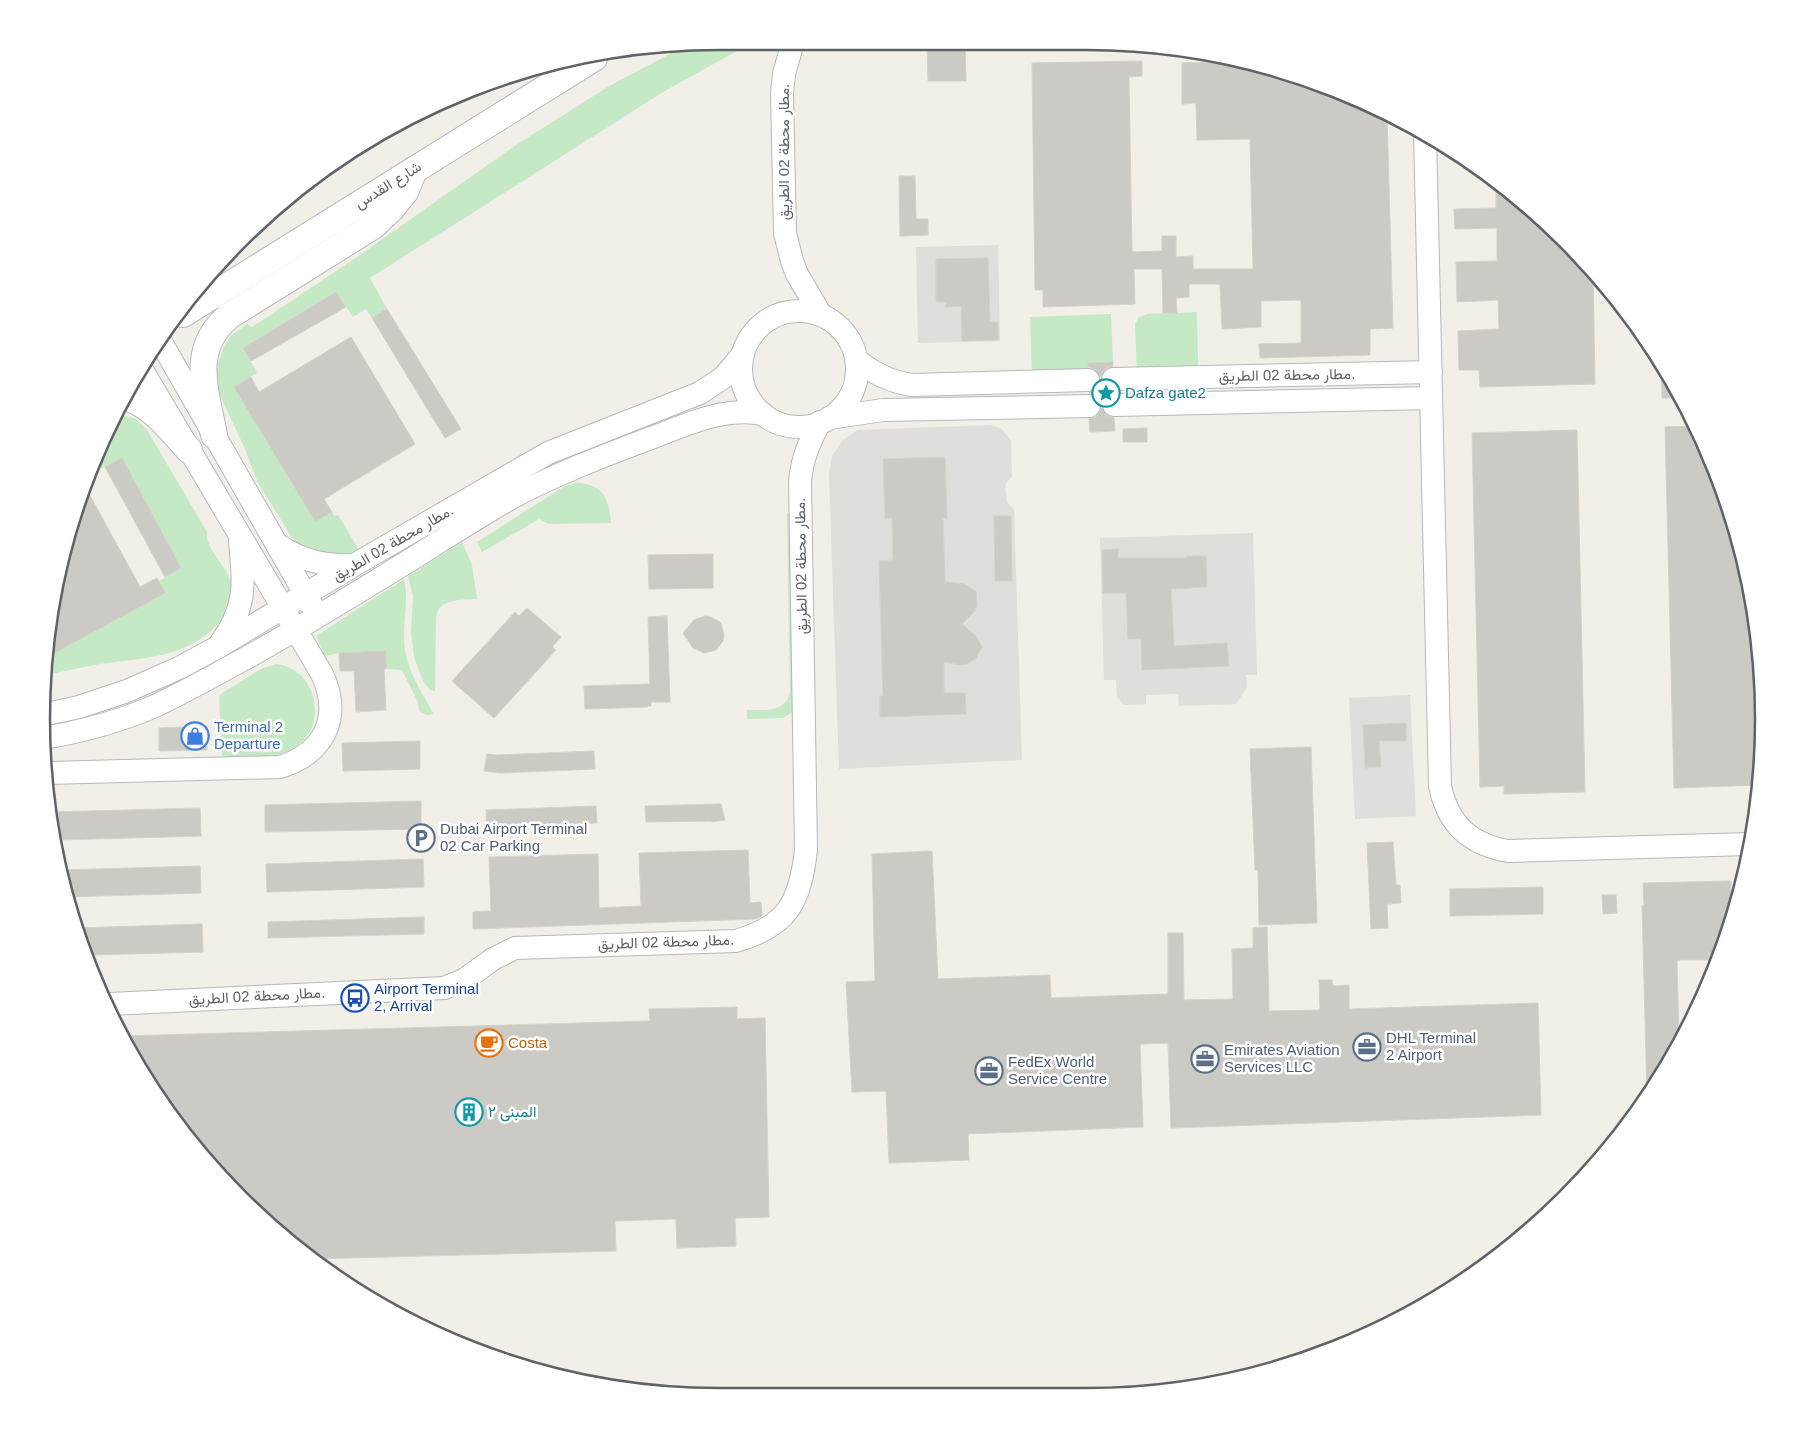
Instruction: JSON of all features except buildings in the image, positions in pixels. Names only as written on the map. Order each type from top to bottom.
[{"type":"main road","name":"شارع القدس","points":[[190,310],[585,64]]},
{"type":"main road","points":[[214,435],[203,369],[206,346],[212,333],[229,316],[373,226],[405,192],[414,169]]},
{"type":"main road","points":[[132,399],[138,400],[149,408],[189,450]]},
{"type":"street","name":"مطار محطة 02 الطريق.","points":[[791,50],[784,74],[782,93],[784,219],[792,261],[803,286],[821,315]]},
{"type":"street","points":[[1425,143],[1440,786],[1445,806],[1455,823],[1464,832],[1484,845],[1508,851],[1743,844]]},
{"type":"street","points":[[825,420],[844,406],[853,389],[857,370],[852,345],[837,325],[821,315],[798,311],[786,312],[775,316],[755,331],[748,342],[743,354],[741,376],[744,387],[754,406],[762,414],[784,425],[808,426],[825,420],[883,410],[1089,406]]},
{"type":"street","points":[[163,346],[318,617]]},
{"type":"street","name":"مطار محطة 02 الطريق.","points":[[50,713],[79,707],[127,691],[158,678],[218,647],[354,565],[548,453],[700,394],[724,377],[743,354]]},
{"type":"street","points":[[856,360],[884,378],[912,385],[1088,380]]},
{"type":"street","name":"مطار محطة 02 الطريق.","points":[[1113,379],[1430,372]]},
{"type":"street","points":[[52,773],[273,767],[295,762],[308,755],[322,738],[330,717],[331,702],[322,674],[145,375]]},
{"type":"street","points":[[1213,377],[1214,402]]},
{"type":"street","points":[[1044,381],[1045,406]]},
{"type":"street","name":"مطار محطة 02 الطريق.","points":[[1114,405],[1431,398]]},
{"type":"street","name":"مطار محطة 02 الطريق.","points":[[50,737],[94,728],[148,709],[177,695],[296,630],[460,528],[510,499],[559,474],[704,418],[752,411],[762,414]]},
{"type":"street","name":"مطار محطة 02 الطريق.","points":[[114,1004],[444,988],[464,980],[493,959],[515,948],[736,941],[757,935],[774,924],[789,910],[797,896],[803,874],[806,850],[800,489],[803,462],[808,444],[825,420]]},
{"type":"street","points":[[218,647],[232,625],[241,601],[244,582],[239,534]]},
{"type":"street","points":[[278,545],[296,556],[316,563],[354,565]]},
{"type":"shaded area","points":[[998,245],[1000,341],[918,343],[916,247]]},
{"type":"shaded area","points":[[991,425],[1002,429],[1011,441],[1012,476],[1005,485],[1007,502],[1014,510],[1022,760],[839,769],[829,474],[832,456],[843,440],[858,430]]},
{"type":"shaded area","points":[[1253,533],[1257,675],[1246,675],[1247,687],[1236,704],[1179,706],[1178,694],[1146,695],[1146,704],[1124,705],[1117,697],[1116,680],[1104,680],[1100,538]]},
{"type":"shaded area","points":[[1410,695],[1416,816],[1355,819],[1349,698]]},
{"type":"green space","points":[[739,50],[663,92],[370,278],[387,309],[372,318],[366,309],[353,317],[336,292],[243,348],[257,373],[234,387],[315,521],[332,512],[334,516],[338,515],[359,550],[351,555],[333,559],[296,544],[258,483],[245,449],[219,393],[216,381],[218,363],[225,344],[231,336],[247,324],[252,327],[357,257],[519,143],[611,85],[676,51]]},
{"type":"green space","points":[[1197,312],[1198,367],[1137,374],[1135,324],[1139,317],[1147,314]]},
{"type":"green space","points":[[1111,314],[1113,362],[1088,363],[1088,371],[1032,374],[1030,317]]},
{"type":"green space","points":[[123,415],[136,419],[147,430],[207,532],[210,548],[228,574],[232,590],[229,605],[217,625],[205,636],[177,650],[163,655],[100,664],[51,674],[53,654],[165,593],[159,581],[181,568],[122,459],[99,469]]},
{"type":"green space","points":[[576,483],[593,486],[603,494],[611,523],[549,524],[539,519],[482,552],[477,542],[565,486]]},
{"type":"green space","points":[[796,512],[794,711],[783,718],[747,719],[747,710],[767,710],[779,707],[784,704],[790,692],[787,513]]},
{"type":"green space","points":[[462,542],[472,565],[477,599],[451,601],[445,603],[438,611],[436,618],[435,691],[430,690],[423,681],[414,657],[411,632],[413,596],[408,576]]},
{"type":"green space","points":[[404,579],[406,595],[405,652],[415,680],[434,714],[426,715],[419,711],[418,702],[402,670],[386,669],[385,652],[339,653],[325,656],[316,636]]},
{"type":"green space","points":[[276,664],[290,668],[301,676],[309,687],[314,700],[315,713],[312,727],[305,739],[294,748],[278,755],[259,757],[222,756],[219,695],[261,669]]},
{"type":"place","name":"Dafza gate2","points":[[1106,393]]},
{"type":"place","name":"Terminal 2 Departure","points":[[195,736]]},
{"type":"place","name":"Dubai Airport Terminal 02 Car Parking","points":[[421,838]]},
{"type":"place","name":"Airport Terminal 2, Arrival","points":[[355,998]]},
{"type":"place","name":"Costa","points":[[489,1043]]},
{"type":"place","name":"DHL Terminal 2 Airport","points":[[1367,1047]]},
{"type":"place","name":"Emirates Aviation Services LLC","points":[[1205,1059]]},
{"type":"place","name":"FedEx World Service Centre","points":[[989,1071]]},
{"type":"place","name":"المبنى ٢","points":[[469,1112]]}]
